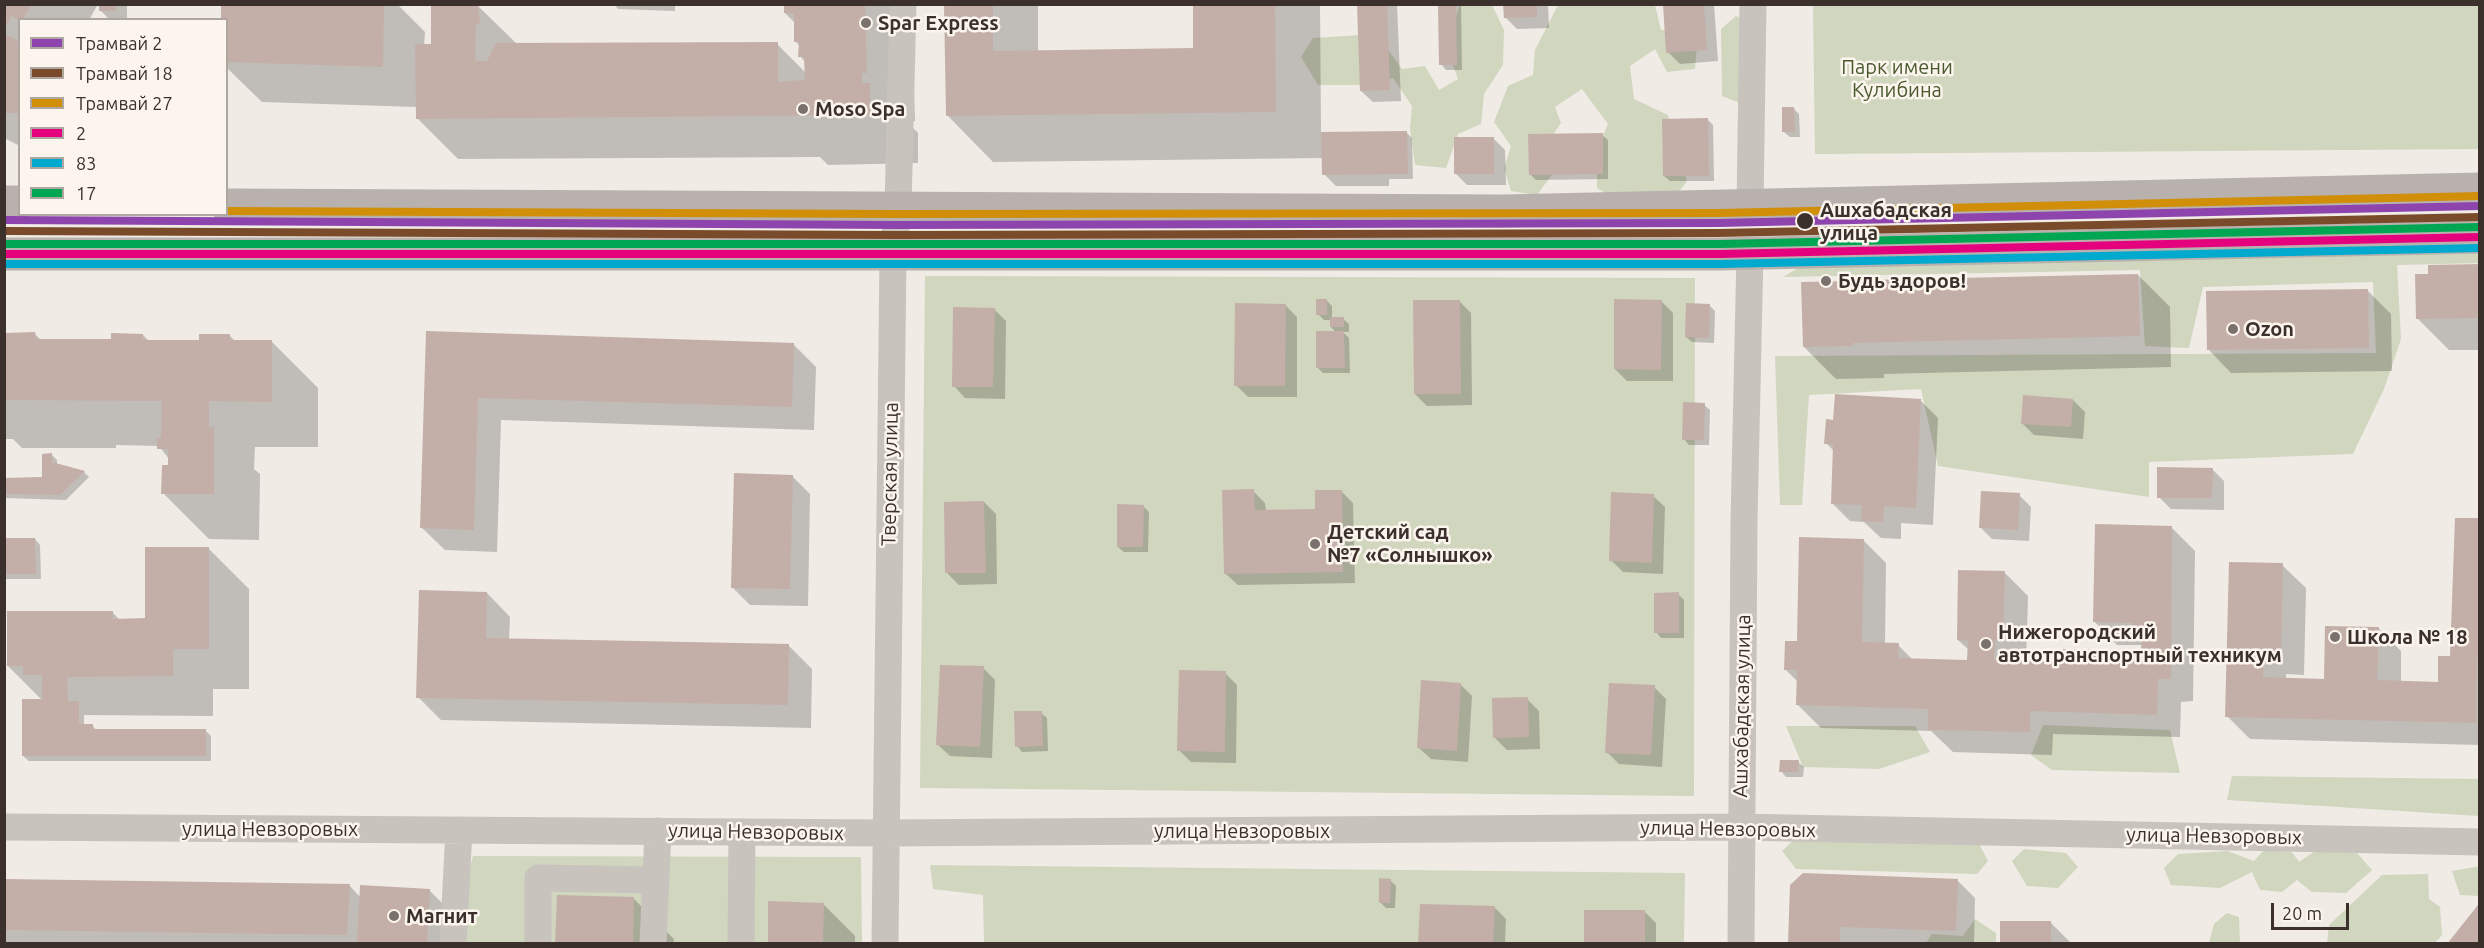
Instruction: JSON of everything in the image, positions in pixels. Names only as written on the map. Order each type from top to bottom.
[{"type":"main road","points":[[228,206],[1503,211],[2480,189]]},
{"type":"main road","points":[[4,254],[1750,253],[2480,237]]},
{"type":"street","name":"Тверская улица","points":[[885,944],[893,255],[898,208],[903,4]]},
{"type":"street","points":[[1750,206],[1753,4]]},
{"type":"street","name":"Ашхабадская улица","points":[[1741,944],[1740,827],[1750,253]]},
{"type":"street","name":"улица Невзоровых","points":[[4,827],[885,833],[1740,827],[2480,842]]},
{"type":"street","points":[[459,830],[453,943],[473,944]]},
{"type":"street","points":[[653,944],[658,831]]},
{"type":"street","points":[[741,832],[741,944]]},
{"type":"street","points":[[538,944],[538,878],[656,880]]},
{"type":"green space","points":[[1460,5],[1492,5],[1504,30],[1503,65],[1484,94],[1481,124],[1458,134],[1446,168],[1415,165],[1410,128],[1412,106],[1393,78],[1372,85],[1318,85],[1301,57],[1313,38],[1377,34],[1402,69],[1425,66],[1439,90],[1458,79],[1446,46]]},
{"type":"green space","points":[[1558,5],[1655,5],[1661,30],[1679,31],[1697,44],[1695,69],[1667,72],[1655,49],[1630,66],[1634,99],[1668,115],[1687,181],[1676,196],[1617,200],[1597,188],[1597,150],[1608,124],[1582,89],[1555,107],[1561,123],[1547,143],[1559,165],[1537,195],[1511,191],[1504,168],[1511,146],[1494,122],[1508,86],[1533,75],[1535,50]]},
{"type":"green space","name":"Парк имени Кулибина","points":[[1813,5],[2479,5],[2479,149],[1815,154]]},
{"type":"green space","points":[[1736,16],[1759,28],[1740,103],[1722,96],[1721,29]]},
{"type":"green space","points":[[2479,252],[2479,263],[2397,265],[2401,339],[2384,389],[2353,454],[2149,462],[2149,497],[1938,466],[1921,389],[1809,395],[1802,505],[1780,505],[1775,356],[2376,353],[2373,282],[2203,287],[2189,348],[2145,346],[2140,270],[1783,277],[1803,265]]},
{"type":"green space","points":[[925,276],[1695,278],[1694,796],[920,788]]},
{"type":"green space","points":[[2043,725],[2170,730],[2180,773],[2052,770],[2031,755]]},
{"type":"green space","points":[[1786,726],[1915,726],[1930,752],[1879,769],[1803,767]]},
{"type":"green space","points":[[2232,776],[2479,779],[2479,816],[2227,800]]},
{"type":"green space","points":[[1798,836],[1978,842],[1988,861],[1977,874],[1796,869],[1782,851]]},
{"type":"green space","points":[[2024,849],[2066,853],[2078,867],[2058,888],[2027,886],[2012,861]]},
{"type":"green space","points":[[2318,849],[2357,853],[2372,870],[2346,893],[2312,892],[2297,880],[2282,892],[2260,890],[2252,872],[2220,888],[2171,885],[2164,868],[2178,854],[2227,851],[2254,861],[2264,850],[2292,852],[2299,862]]},
{"type":"green space","points":[[473,856],[861,857],[862,943],[450,944]]},
{"type":"green space","points":[[930,865],[1685,873],[1684,943],[984,943],[983,895],[933,889]]},
{"type":"green space","points":[[2479,867],[2479,896],[2460,895],[2452,871]]},
{"type":"green space","points":[[2428,874],[2429,899],[2440,907],[2442,935],[2435,943],[2327,943],[2329,925],[2382,875]]},
{"type":"green space","points":[[2227,913],[2239,917],[2240,943],[2209,943],[2214,924]]},
{"type":"green space","points":[[1975,919],[1996,933],[1996,943],[1926,943],[1932,934],[1963,936]]},
{"type":"building","points":[[4,4],[32,4],[23,18],[18,20],[12,16],[4,28]]},
{"type":"building","points":[[99,4],[116,4],[116,11],[99,11]]},
{"type":"building","points":[[478,4],[480,24],[476,24],[475,61],[487,61],[496,43],[778,42],[778,82],[805,80],[804,57],[798,57],[799,42],[794,42],[794,14],[784,13],[784,4],[865,4],[867,73],[862,73],[862,83],[870,83],[870,115],[416,119],[415,44],[431,44],[431,6]]},
{"type":"building","points":[[944,4],[993,4],[993,51],[1193,48],[1193,4],[1275,4],[1276,112],[946,116]]},
{"type":"building","points":[[1357,4],[1387,4],[1390,90],[1360,91]]},
{"type":"building","points":[[1438,4],[1456,4],[1457,65],[1439,65]]},
{"type":"building","points":[[1503,4],[1537,4],[1537,17],[1504,18]]},
{"type":"building","points":[[1663,4],[1704,4],[1707,50],[1666,53]]},
{"type":"building","points":[[221,5],[384,5],[383,67],[228,62],[228,18],[221,18]]},
{"type":"building","points":[[4,33],[18,41],[18,113],[4,113]]},
{"type":"building","points":[[1782,107],[1794,107],[1795,132],[1782,132]]},
{"type":"building","points":[[1708,118],[1709,176],[1663,176],[1662,119]]},
{"type":"building","points":[[1407,131],[1408,174],[1322,175],[1321,132]]},
{"type":"building","points":[[1603,133],[1603,174],[1529,175],[1528,134]]},
{"type":"building","points":[[1454,137],[1494,137],[1494,174],[1454,174]]},
{"type":"building","points":[[2480,264],[2480,318],[2416,319],[2415,274],[2428,274],[2428,265]]},
{"type":"building","points":[[2138,274],[2140,336],[1853,343],[1853,346],[1803,347],[1801,282],[1851,281],[1851,289],[1869,288],[1869,280]]},
{"type":"building","points":[[2368,289],[2369,348],[2207,350],[2206,291]]},
{"type":"building","points":[[1316,299],[1327,299],[1327,315],[1316,315]]},
{"type":"building","points":[[1614,299],[1662,300],[1661,370],[1614,369]]},
{"type":"building","points":[[1413,300],[1460,300],[1461,394],[1414,394]]},
{"type":"building","points":[[1235,303],[1286,304],[1285,386],[1234,386]]},
{"type":"building","points":[[1686,303],[1710,304],[1709,338],[1685,337]]},
{"type":"building","points":[[953,307],[995,308],[993,387],[952,387]]},
{"type":"building","points":[[1330,317],[1344,317],[1344,327],[1330,327]]},
{"type":"building","points":[[426,331],[794,343],[792,407],[478,398],[474,530],[420,528]]},
{"type":"building","points":[[1316,331],[1344,331],[1345,368],[1316,368]]},
{"type":"building","points":[[35,332],[36,339],[111,339],[111,333],[143,334],[143,340],[199,340],[199,334],[230,334],[230,340],[272,340],[272,402],[209,401],[209,427],[214,427],[214,494],[161,494],[162,465],[168,465],[168,449],[157,449],[157,438],[161,438],[162,401],[4,400],[6,333]]},
{"type":"building","points":[[1835,394],[1921,399],[1916,508],[1884,506],[1883,522],[1861,521],[1862,505],[1831,504],[1833,444],[1824,444],[1826,419],[1833,420]]},
{"type":"building","points":[[2023,395],[2073,399],[2071,427],[2021,424]]},
{"type":"building","points":[[1683,402],[1705,403],[1704,440],[1682,440]]},
{"type":"building","points":[[52,453],[52,462],[85,471],[60,495],[4,494],[4,478],[42,477],[42,454]]},
{"type":"building","points":[[2157,467],[2213,468],[2212,498],[2157,498]]},
{"type":"building","points":[[734,473],[793,475],[790,589],[731,588]]},
{"type":"building","points":[[1254,489],[1255,510],[1315,509],[1315,490],[1342,490],[1343,572],[1224,574],[1222,490]]},
{"type":"building","points":[[1981,491],[2020,493],[2018,530],[1979,528]]},
{"type":"building","points":[[1611,492],[1654,494],[1652,563],[1609,561]]},
{"type":"building","points":[[984,501],[986,573],[945,573],[944,502]]},
{"type":"building","points":[[1117,504],[1144,505],[1143,547],[1117,547]]},
{"type":"building","points":[[2455,518],[2480,518],[2480,656],[2477,657],[2476,723],[2225,717],[2229,562],[2283,563],[2281,652],[2264,652],[2263,677],[2324,679],[2325,626],[2379,627],[2377,680],[2438,682],[2438,656],[2450,656]]},
{"type":"building","points":[[2095,524],[2172,526],[2171,679],[2158,679],[2157,715],[2030,711],[2030,732],[1928,730],[1928,709],[1796,705],[1797,670],[1784,670],[1785,641],[1797,641],[1799,537],[1864,539],[1862,642],[1899,643],[1898,658],[1967,660],[1968,641],[1957,640],[1958,570],[2005,571],[2003,641],[1995,641],[1994,660],[2063,662],[2063,649],[2141,651],[2142,632],[2132,632],[2132,623],[2093,622]]},
{"type":"building","points":[[4,538],[35,538],[36,574],[4,574]]},
{"type":"building","points":[[145,547],[209,547],[209,649],[173,649],[173,676],[67,677],[68,701],[79,701],[79,724],[93,724],[93,729],[206,729],[206,756],[22,756],[22,699],[42,699],[42,675],[23,675],[23,666],[7,666],[7,611],[113,611],[113,619],[145,618]]},
{"type":"building","points":[[419,590],[487,592],[486,638],[789,644],[788,705],[416,698]]},
{"type":"building","points":[[1679,592],[1679,633],[1654,633],[1654,593]]},
{"type":"building","points":[[940,665],[984,666],[980,747],[936,745]]},
{"type":"building","points":[[1179,670],[1226,671],[1225,752],[1177,751]]},
{"type":"building","points":[[1421,680],[1461,683],[1457,751],[1417,748]]},
{"type":"building","points":[[1609,683],[1655,685],[1651,755],[1605,753]]},
{"type":"building","points":[[1528,697],[1529,737],[1493,738],[1492,698]]},
{"type":"building","points":[[1014,711],[1042,711],[1043,746],[1015,747]]},
{"type":"building","points":[[1780,760],[1799,760],[1798,772],[1779,772]]},
{"type":"building","points":[[1803,873],[1958,879],[1956,931],[1840,927],[1840,944],[1788,944],[1790,885]]},
{"type":"building","points":[[1379,878],[1391,879],[1390,903],[1379,903]]},
{"type":"building","points":[[4,879],[350,884],[347,935],[4,930]]},
{"type":"building","name":"Магнит","points":[[360,885],[430,889],[427,944],[357,944]]},
{"type":"building","points":[[557,895],[634,897],[633,944],[555,944]]},
{"type":"building","points":[[768,901],[824,903],[823,944],[768,944]]},
{"type":"building","points":[[1420,904],[1495,906],[1493,944],[1418,944]]},
{"type":"building","points":[[2478,905],[2480,944],[2447,944],[2462,925]]},
{"type":"building","points":[[1584,910],[1645,910],[1645,944],[1584,944]]},
{"type":"building","points":[[2000,921],[2051,921],[2051,944],[2000,944]]},
{"type":"tram line","name":"27","points":[[228,211],[897,214],[1719,213],[2480,196]]},
{"type":"tram line","name":"2","points":[[4,220],[897,225],[1719,223],[2480,206]]},
{"type":"tram line","name":"18","points":[[4,231],[897,235],[1719,233],[2480,217]]},
{"type":"transit line","name":"17","points":[[4,244],[1720,244],[2480,227]]},
{"type":"transit line","name":"2","points":[[4,254],[1720,254],[2480,237]]},
{"type":"transit line","name":"83","points":[[4,264],[1720,264],[2480,248]]},
{"type":"place","name":"Spar Express","points":[[866,23]]},
{"type":"place","name":"Moso Spa","points":[[803,109]]},
{"type":"place","name":"Ашхабадская улица","points":[[1805,221]]},
{"type":"place","name":"Будь здоров!","points":[[1826,281]]},
{"type":"place","name":"Ozon","points":[[2233,329]]},
{"type":"place","name":"Детский сад №7 «Солнышко»","points":[[1315,544]]},
{"type":"place","name":"Школа № 18","points":[[2335,637]]},
{"type":"place","name":"Нижегородский автотранспортный техникум","points":[[1986,644]]},
{"type":"place","name":"Магнит","points":[[394,916]]}]
